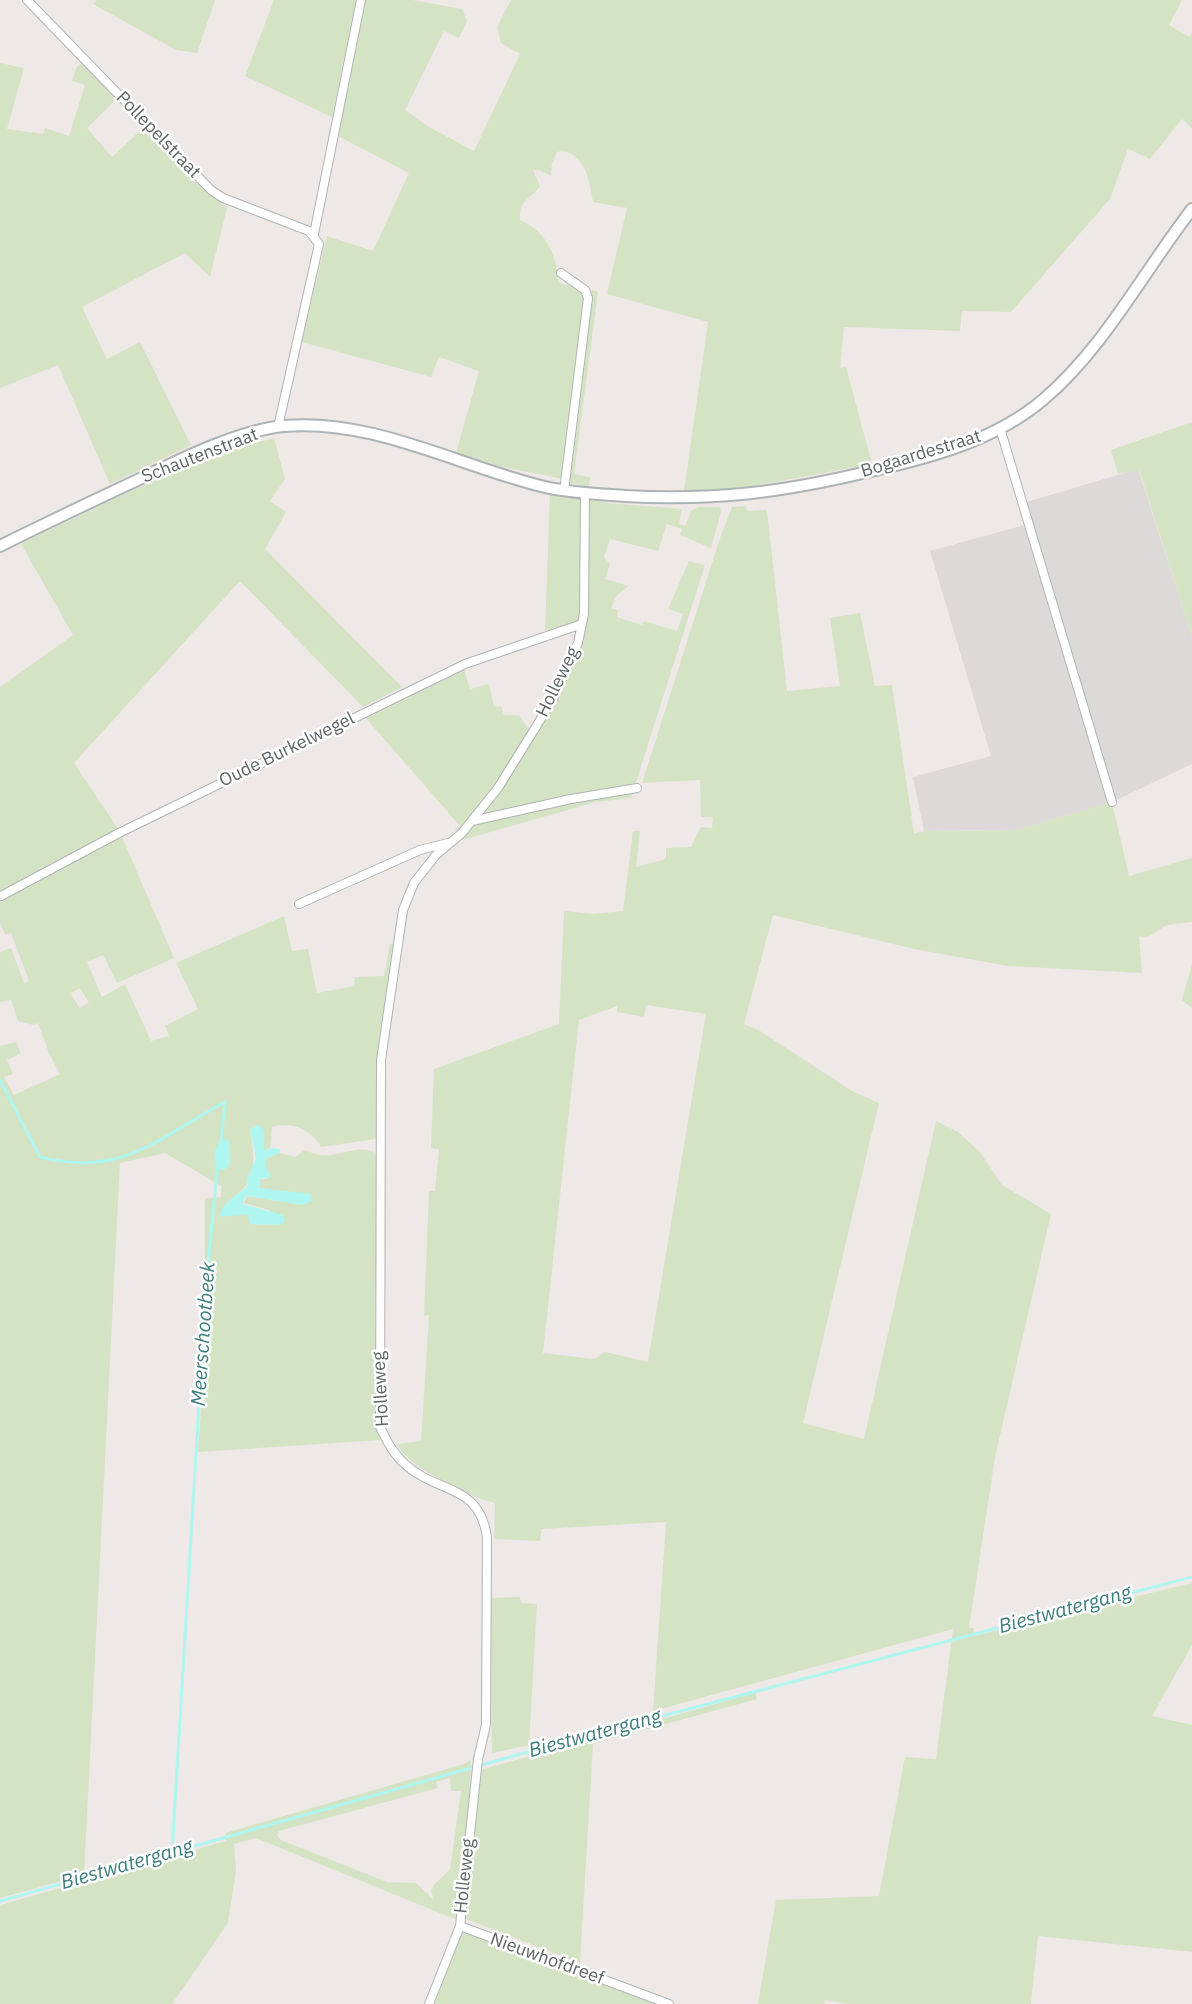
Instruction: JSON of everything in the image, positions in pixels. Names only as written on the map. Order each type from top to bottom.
[{"type":"street","name":"Pollepelstraat","points":[[27,0],[212,190],[223,198],[314,234]]},
{"type":"street","points":[[278,427],[319,244],[314,234],[361,0]]},
{"type":"street","name":"Bogaardestraat","points":[[585,494],[659,498],[729,497],[800,488],[906,462],[969,443],[1000,428],[1034,407],[1082,362],[1192,209]]},
{"type":"street","points":[[561,273],[585,290],[588,298],[564,491]]},
{"type":"street","name":"Schautenstraat","points":[[0,546],[183,458],[228,441],[278,427],[350,429],[564,491],[585,494]]},
{"type":"street","points":[[1000,428],[1112,802]]},
{"type":"street","name":"Holleweg","points":[[429,2004],[460,1926],[478,1759],[486,1725],[487,1537],[484,1518],[472,1502],[407,1466],[389,1447],[380,1427],[381,1060],[403,910],[414,883],[436,855],[452,842],[498,788],[552,701],[578,643],[584,614],[585,494]]},
{"type":"street","name":"Oude Burkelwegel","points":[[1,896],[119,833],[435,678],[465,664],[582,624]]},
{"type":"street","points":[[472,820],[637,788]]},
{"type":"street","points":[[299,904],[420,850],[452,842]]},
{"type":"street","name":"Nieuwhofdreef","points":[[460,1926],[669,2004]]},
{"type":"shaded area","points":[[1138,469],[1192,636],[1192,764],[1112,802],[1017,830],[924,831],[913,777],[991,756],[930,551],[1032,523],[1027,502]]},
{"type":"green space","points":[[97,0],[215,0],[197,53],[176,50],[93,4]]},
{"type":"green space","points":[[274,0],[356,0],[332,117],[245,76]]},
{"type":"green space","points":[[365,0],[413,0],[462,9],[467,21],[459,38],[444,31],[405,110],[429,127],[474,151],[520,54],[501,43],[497,27],[511,0],[1182,0],[1169,25],[1189,37],[1192,33],[1192,128],[1182,119],[1150,159],[1128,149],[1110,199],[1011,312],[962,311],[960,331],[844,327],[840,368],[846,367],[872,464],[737,489],[684,491],[708,322],[607,294],[627,208],[593,202],[590,185],[579,161],[574,155],[557,152],[552,163],[551,176],[539,170],[533,170],[540,186],[523,204],[520,220],[537,231],[548,245],[559,283],[581,288],[585,297],[563,479],[503,467],[456,453],[479,371],[439,357],[431,377],[302,342],[327,236],[373,251],[409,173],[338,136]]},
{"type":"green space","points":[[82,62],[117,99],[87,128],[112,157],[143,128],[188,176],[227,208],[210,277],[185,253],[82,307],[107,359],[140,342],[191,445],[110,484],[58,365],[0,388],[0,63],[24,68],[7,129],[43,134],[45,128],[69,136],[85,85],[72,81],[76,68]]},
{"type":"green space","points":[[592,290],[598,292],[574,474],[590,477],[589,486],[568,483]]},
{"type":"green space","points":[[1192,422],[1192,636],[1139,470],[1118,474],[1111,450]]},
{"type":"green space","points":[[274,438],[285,479],[270,501],[286,512],[265,549],[402,687],[363,707],[240,581],[74,763],[119,830],[0,891],[0,687],[73,635],[21,544],[177,471],[241,447]]},
{"type":"green space","points":[[550,493],[607,503],[682,509],[679,524],[685,526],[691,511],[698,507],[720,507],[721,512],[711,548],[680,535],[682,529],[667,524],[658,551],[610,539],[604,557],[610,564],[605,579],[629,586],[617,595],[611,608],[618,610],[617,617],[642,625],[644,621],[677,631],[683,614],[668,609],[689,561],[705,565],[631,798],[596,802],[462,840],[455,829],[460,826],[364,716],[464,669],[470,689],[489,684],[494,707],[501,706],[504,715],[519,715],[533,736],[586,619],[545,631]]},
{"type":"green space","points":[[746,506],[747,511],[767,510],[787,691],[840,686],[830,618],[860,613],[875,686],[892,685],[914,834],[924,831],[1017,830],[1112,802],[1129,876],[1192,858],[1192,922],[1168,925],[1149,936],[1139,936],[1142,973],[1008,966],[914,949],[773,915],[744,1024],[760,1031],[852,1091],[879,1103],[803,1423],[864,1439],[936,1121],[958,1132],[980,1152],[1002,1185],[1051,1214],[995,1457],[969,1628],[974,1628],[974,1636],[1192,1583],[1192,1645],[1152,1716],[1192,1725],[1192,1952],[1038,1936],[1031,2004],[848,2004],[825,2000],[824,2004],[758,2004],[776,1900],[879,1896],[905,1757],[936,1759],[953,1629],[653,1711],[666,1522],[542,1529],[540,1541],[494,1539],[495,1503],[440,1480],[413,1462],[397,1444],[421,1441],[429,1315],[424,1316],[429,1191],[435,1191],[439,1149],[431,1148],[434,1069],[559,1024],[564,911],[594,914],[623,911],[633,831],[640,831],[636,867],[666,859],[666,848],[691,847],[701,827],[712,828],[713,817],[701,817],[700,780],[642,783],[732,507]],"holes":[[[646,1005],[706,1014],[648,1362],[605,1352],[594,1359],[543,1353],[579,1020],[617,1006],[617,1012],[644,1017]]]},
{"type":"green space","points":[[122,837],[174,958],[117,983],[103,955],[87,962],[102,997],[125,984],[151,1041],[169,1036],[165,1026],[198,1009],[176,963],[284,916],[292,951],[308,949],[317,993],[355,986],[354,977],[384,976],[390,944],[395,945],[378,1042],[376,1139],[321,1147],[317,1140],[306,1131],[287,1125],[272,1127],[270,1148],[264,1151],[264,1130],[250,1129],[253,1152],[252,1171],[244,1188],[226,1203],[242,1214],[248,1214],[250,1224],[280,1225],[269,1210],[243,1203],[248,1196],[303,1205],[274,1190],[260,1188],[260,1179],[267,1179],[265,1164],[267,1158],[280,1153],[295,1157],[305,1150],[318,1155],[334,1155],[355,1150],[369,1150],[375,1153],[377,1170],[375,1341],[377,1431],[380,1440],[198,1452],[211,1270],[205,1269],[205,1198],[221,1197],[221,1186],[165,1153],[120,1163],[84,1875],[0,1898],[0,1046],[16,1042],[21,1053],[7,1060],[13,1074],[4,1077],[14,1095],[60,1074],[38,1023],[33,1025],[18,1021],[11,1000],[0,1002],[0,952],[11,948],[24,983],[29,981],[11,933],[5,935],[0,922],[0,900]],"holes":[[[80,988],[89,1003],[79,1008],[71,993]]]},
{"type":"green space","points":[[1192,964],[1192,1008],[1182,1000]]},
{"type":"green space","points":[[520,1597],[521,1603],[537,1604],[529,1745],[492,1753],[491,1598]]},
{"type":"green space","points":[[755,1693],[757,1699],[593,1744],[580,1963],[466,1919],[480,1770]]},
{"type":"green space","points":[[470,1760],[472,1770],[457,1920],[256,1838],[234,1844],[236,1871],[228,1923],[172,2004],[0,2004],[0,1905],[226,1841],[225,1833],[464,1764]],"holes":[[[450,1778],[451,1791],[461,1791],[450,1869],[434,1885],[431,1891],[434,1900],[416,1883],[387,1882],[281,1840],[277,1835],[279,1831],[438,1788],[436,1782]]]},
{"type":"green space","points":[[466,1932],[656,2004],[435,2004],[462,1934]]},
{"type":"water","points":[[258,1125],[264,1130],[264,1150],[280,1149],[280,1153],[267,1158],[265,1164],[271,1177],[260,1179],[260,1188],[311,1194],[312,1201],[303,1205],[248,1196],[243,1200],[243,1204],[283,1215],[285,1221],[280,1225],[250,1224],[248,1214],[221,1217],[219,1214],[226,1203],[248,1186],[247,1179],[256,1158],[250,1129]]},
{"type":"water","points":[[224,1139],[229,1140],[230,1164],[226,1169],[221,1170],[217,1168],[214,1155],[218,1143]]},
{"type":"waterway","name":"Meerschootbeek","points":[[0,1080],[40,1157],[69,1162],[94,1162],[117,1158],[159,1141],[225,1102],[221,1143]]},
{"type":"waterway","name":"Meerschootbeek","points":[[172,1852],[207,1272],[218,1164]]},
{"type":"waterway","name":"Biestwatergang","points":[[0,1901],[563,1742],[1192,1577]]}]
